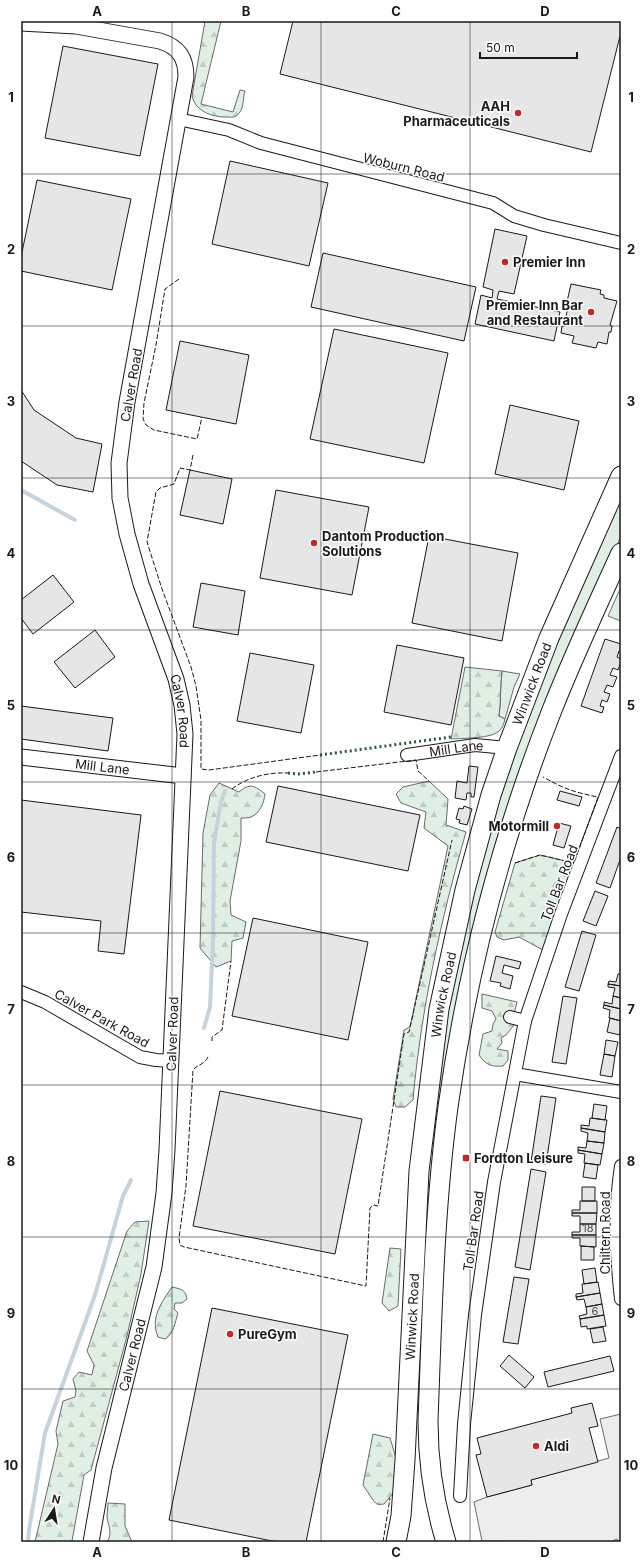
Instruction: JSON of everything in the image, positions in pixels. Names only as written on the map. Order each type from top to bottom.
[{"type":"highway","name":"Winwick Road","points":[[396,1542],[405,1460],[419,1171],[430,1072],[439,1009],[465,890],[491,794],[549,638],[621,476]]},
{"type":"highway","name":"Winwick Road","points":[[446,1542],[432,1479],[428,1450],[428,1422],[439,1185],[447,1112],[455,1066],[468,994],[481,935],[496,876],[518,805],[552,712],[621,553]]},
{"type":"street","name":"Calver Road","points":[[21,23],[76,26],[168,43],[181,53],[186,68],[186,77],[126,402],[119,462],[120,498],[127,534],[141,584],[176,679],[182,706],[185,734],[164,1193],[154,1267],[104,1468],[91,1542]]},
{"type":"street","name":"Woburn Road","points":[[178,119],[229,130],[261,144],[492,203],[514,216],[544,225],[621,243]]},
{"type":"street","name":"Mill Lane","points":[[407,755],[475,745],[507,748]]},
{"type":"street","name":"Toll Bar Road","points":[[460,1496],[457,1447],[475,1315],[494,1182],[525,1021],[561,914],[621,756]]},
{"type":"street","name":"Mill Lane","points":[[21,758],[183,776]]},
{"type":"street","name":"Calver Park Road","points":[[21,992],[45,1002],[140,1056],[156,1060],[171,1061]]},
{"type":"street","points":[[510,1018],[525,1021]]},
{"type":"street","points":[[515,1074],[621,1092]]},
{"type":"street","name":"Chiltern Road","points":[[621,1166],[617,1209],[621,1299]]},
{"type":"green space","points":[[205,21],[221,21],[201,104],[233,112],[240,90],[245,91],[241,111],[234,117],[210,115],[197,106],[192,96]]},
{"type":"green space","points":[[621,493],[621,536],[554,688],[438,1133],[430,1132],[442,1037],[484,846],[530,704]]},
{"type":"green space","points":[[621,587],[621,621],[608,616]]},
{"type":"green space","points":[[465,667],[502,671],[499,716],[505,719],[501,729],[491,735],[477,738],[451,739]]},
{"type":"green space","points":[[502,671],[520,674],[514,687],[505,719],[499,716]]},
{"type":"green space","points":[[429,781],[448,799],[446,825],[466,832],[448,898],[433,964],[421,1032],[413,1100],[405,1107],[396,1107],[393,1099],[404,1030],[410,1027],[448,846],[424,828],[426,812],[401,803],[396,794],[403,787]]},
{"type":"green space","points":[[219,783],[239,792],[246,787],[252,786],[265,794],[263,804],[257,813],[250,817],[241,818],[241,841],[230,901],[231,915],[246,922],[243,938],[232,941],[231,961],[216,967],[200,948],[203,833],[210,795]]},
{"type":"green space","points":[[540,855],[574,863],[543,950],[519,937],[504,940],[497,937],[495,932],[515,863]]},
{"type":"green space","points":[[482,994],[517,1002],[514,1014],[508,1016],[514,1025],[506,1035],[501,1038],[502,1043],[497,1049],[508,1051],[508,1060],[503,1066],[489,1065],[479,1055],[483,1034],[492,1031],[493,1024],[496,1019],[492,1011],[482,1008]]},
{"type":"green space","points":[[149,1221],[141,1274],[127,1336],[91,1470],[84,1475],[72,1542],[35,1542],[58,1444],[56,1431],[63,1401],[75,1397],[76,1391],[73,1379],[79,1372],[92,1375],[94,1365],[87,1351],[127,1231],[135,1222]]},
{"type":"green space","points":[[390,1248],[401,1249],[398,1306],[389,1311],[382,1303]]},
{"type":"green space","points":[[172,1287],[182,1290],[186,1294],[187,1299],[182,1303],[175,1303],[174,1309],[178,1313],[175,1324],[168,1337],[165,1339],[158,1337],[155,1323],[158,1311]]},
{"type":"green space","points":[[373,1434],[390,1438],[396,1458],[394,1492],[384,1504],[377,1504],[363,1485]]},
{"type":"green space","points":[[108,1503],[125,1504],[125,1526],[132,1542],[107,1542],[110,1536],[107,1517]]},
{"type":"shaded area","points":[[621,1414],[621,1540],[618,1541],[617,1539],[610,1542],[482,1541],[474,1502],[532,1485],[531,1480],[609,1458],[600,1419]]},
{"type":"building","name":"AAH Pharmaceuticals","points":[[293,21],[621,21],[621,32],[591,152],[280,74]]},
{"type":"building","points":[[63,46],[158,64],[140,156],[45,138]]},
{"type":"building","points":[[230,161],[328,183],[309,266],[212,244]]},
{"type":"building","points":[[37,180],[131,199],[112,290],[21,271],[21,257]]},
{"type":"building","name":"Premier Inn","points":[[495,229],[527,236],[514,294],[499,291],[497,299],[560,312],[554,341],[475,324],[481,295],[492,298],[493,290],[483,287]]},
{"type":"building","points":[[323,253],[476,287],[464,341],[311,307]]},
{"type":"building","name":"Premier Inn Bar and Restaurant","points":[[571,284],[601,290],[600,294],[604,295],[604,298],[617,301],[610,325],[612,326],[611,332],[609,332],[607,344],[598,342],[596,348],[572,343],[574,336],[561,333],[568,307],[566,306]]},
{"type":"building","points":[[334,329],[448,353],[424,463],[310,439]]},
{"type":"building","points":[[180,341],[249,355],[236,424],[166,410]]},
{"type":"building","points":[[21,390],[34,410],[76,438],[102,444],[93,492],[57,485],[21,461]]},
{"type":"building","points":[[510,405],[579,421],[564,490],[495,474]]},
{"type":"building","points":[[190,470],[232,479],[223,524],[180,515]]},
{"type":"building","name":"Dantom Production Solutions","points":[[276,490],[369,507],[352,595],[260,578]]},
{"type":"building","points":[[429,536],[518,553],[502,641],[412,623]]},
{"type":"building","points":[[53,575],[74,602],[33,634],[21,618],[21,600]]},
{"type":"building","points":[[201,583],[245,591],[238,635],[193,627]]},
{"type":"building","points":[[95,630],[115,657],[75,688],[54,662]]},
{"type":"building","points":[[605,639],[621,644],[621,652],[619,651],[617,657],[621,659],[621,662],[618,670],[613,668],[610,675],[617,677],[613,687],[607,685],[604,692],[610,694],[607,702],[602,700],[600,706],[604,707],[602,713],[581,706]]},
{"type":"building","points":[[397,645],[464,658],[451,725],[384,712]]},
{"type":"building","points":[[250,653],[314,665],[301,733],[237,721]]},
{"type":"building","points":[[21,706],[113,718],[108,751],[21,739]]},
{"type":"building","points":[[469,766],[478,767],[474,797],[471,797],[471,793],[467,793],[466,800],[455,798],[457,781],[467,783]]},
{"type":"building","points":[[278,786],[420,815],[408,871],[266,842]]},
{"type":"building","points":[[560,791],[582,797],[579,806],[557,800]]},
{"type":"building","points":[[21,800],[141,815],[124,954],[98,951],[101,921],[21,912]]},
{"type":"building","points":[[464,806],[472,809],[467,825],[459,823],[460,820],[456,819],[459,808],[463,809]]},
{"type":"building","points":[[559,823],[571,826],[564,848],[553,845]]},
{"type":"building","points":[[617,827],[621,829],[621,857],[610,888],[596,883]]},
{"type":"building","points":[[595,891],[608,896],[596,926],[583,921]]},
{"type":"building","points":[[253,918],[368,942],[348,1040],[232,1016]]},
{"type":"building","points":[[582,931],[596,935],[579,991],[565,987]]},
{"type":"building","points":[[496,956],[521,962],[519,969],[504,965],[502,973],[513,976],[510,989],[500,986],[501,983],[490,981]]},
{"type":"building","points":[[618,974],[621,974],[621,986],[608,984],[609,981],[616,982]]},
{"type":"building","points":[[608,984],[621,986],[621,998],[613,996],[615,988],[608,987]]},
{"type":"building","points":[[563,996],[577,998],[566,1064],[552,1062]]},
{"type":"building","points":[[613,996],[621,998],[621,1009],[604,1005],[604,1002],[612,1004]]},
{"type":"building","points":[[604,1005],[621,1009],[621,1021],[609,1018],[610,1010],[603,1008]]},
{"type":"building","points":[[610,1018],[621,1021],[620,1035],[607,1032]]},
{"type":"building","points":[[606,1040],[618,1042],[615,1056],[604,1054]]},
{"type":"building","points":[[604,1054],[615,1056],[612,1077],[600,1075]]},
{"type":"building","points":[[220,1091],[362,1119],[335,1254],[193,1226]]},
{"type":"building","points":[[541,1096],[556,1098],[546,1164],[531,1162]]},
{"type":"building","points":[[594,1104],[607,1106],[605,1120],[592,1118]]},
{"type":"building","points":[[590,1118],[607,1120],[605,1132],[581,1128],[581,1125],[589,1126]]},
{"type":"building","points":[[581,1128],[605,1132],[604,1143],[587,1141],[588,1133],[581,1131]]},
{"type":"building","points":[[587,1141],[604,1143],[602,1154],[578,1150],[578,1147],[586,1148]]},
{"type":"building","points":[[578,1150],[602,1154],[600,1165],[584,1163],[585,1154],[578,1153]]},
{"type":"building","points":[[585,1163],[598,1165],[596,1179],[583,1177]]},
{"type":"building","points":[[531,1169],[546,1172],[530,1270],[515,1267]]},
{"type":"building","points":[[582,1187],[595,1187],[595,1201],[582,1201]]},
{"type":"building","points":[[580,1201],[597,1201],[597,1213],[572,1213],[572,1210],[580,1210]]},
{"type":"building","points":[[572,1213],[597,1213],[596,1224],[580,1224],[580,1216],[572,1216]]},
{"type":"building","points":[[580,1224],[596,1224],[596,1235],[572,1235],[572,1232],[580,1232]]},
{"type":"building","points":[[572,1235],[596,1235],[596,1247],[580,1246],[580,1238],[572,1238]]},
{"type":"building","points":[[581,1246],[594,1247],[594,1260],[581,1260]]},
{"type":"building","points":[[595,1268],[597,1282],[584,1284],[582,1270]]},
{"type":"building","points":[[514,1277],[529,1279],[518,1344],[503,1342]]},
{"type":"building","points":[[598,1282],[600,1293],[576,1297],[576,1294],[583,1293],[582,1284]]},
{"type":"building","points":[[600,1293],[602,1304],[586,1307],[584,1299],[577,1300],[576,1297]]},
{"type":"building","points":[[602,1304],[604,1315],[580,1319],[579,1316],[587,1314],[586,1307]]},
{"type":"building","points":[[212,1308],[348,1335],[306,1542],[277,1542],[169,1520]]},
{"type":"building","points":[[604,1315],[606,1326],[587,1329],[587,1326],[581,1327],[580,1319]]},
{"type":"building","points":[[603,1327],[606,1341],[593,1343],[590,1329]]},
{"type":"building","points":[[509,1355],[534,1377],[525,1388],[500,1366]]},
{"type":"building","points":[[610,1356],[614,1371],[548,1387],[544,1372]]},
{"type":"building","name":"Aldi","points":[[592,1403],[598,1426],[589,1428],[598,1462],[531,1480],[532,1485],[487,1497],[476,1455],[481,1454],[477,1438],[572,1413],[571,1408]]},
{"type":"waterway","points":[[21,490],[75,520]]},
{"type":"waterway","points":[[204,1028],[210,1007],[213,941],[214,842],[221,802],[225,791]]},
{"type":"waterway","points":[[28,1542],[45,1433],[95,1295],[123,1196],[131,1180]]},
{"type":"hedge","points":[[320,755],[451,737]]},
{"type":"hedge","points":[[288,773],[298,774],[316,772]]},
{"type":"fence","points":[[179,279],[165,289],[156,345],[144,403],[143,419],[146,425],[154,430],[197,439],[202,417]]},
{"type":"fence","points":[[193,455],[190,470],[180,468],[174,484],[160,488],[156,492],[147,542],[162,589],[191,667],[196,686],[201,720],[201,769],[209,770],[320,755]]},
{"type":"fence","points":[[316,772],[416,760],[418,771],[429,781]]},
{"type":"fence","points":[[232,789],[251,778],[273,773],[288,773]]},
{"type":"fence","points":[[515,863],[540,855],[574,863],[598,797],[569,790],[543,777]]},
{"type":"fence","points":[[208,1057],[205,1062],[193,1070],[186,1186],[179,1238],[180,1245],[366,1286],[370,1208],[374,1205],[378,1206],[404,1034],[409,1032],[452,840]]},
{"type":"fence","points":[[212,1041],[212,1037],[222,1030],[231,961]]},
{"type":"fence","points":[[383,1542],[390,1498]]},
{"type":"place","name":"AAH Pharmaceuticals","points":[[518,113]]},
{"type":"place","name":"Premier Inn","points":[[505,262]]},
{"type":"place","name":"Premier Inn Bar and Restaurant","points":[[591,312]]},
{"type":"place","name":"Dantom Production Solutions","points":[[314,543]]},
{"type":"place","name":"Motormill","points":[[557,826]]},
{"type":"place","name":"Fordton Leisure","points":[[466,1158]]},
{"type":"place","name":"PureGym","points":[[230,1334]]},
{"type":"place","name":"Aldi","points":[[536,1446]]}]
